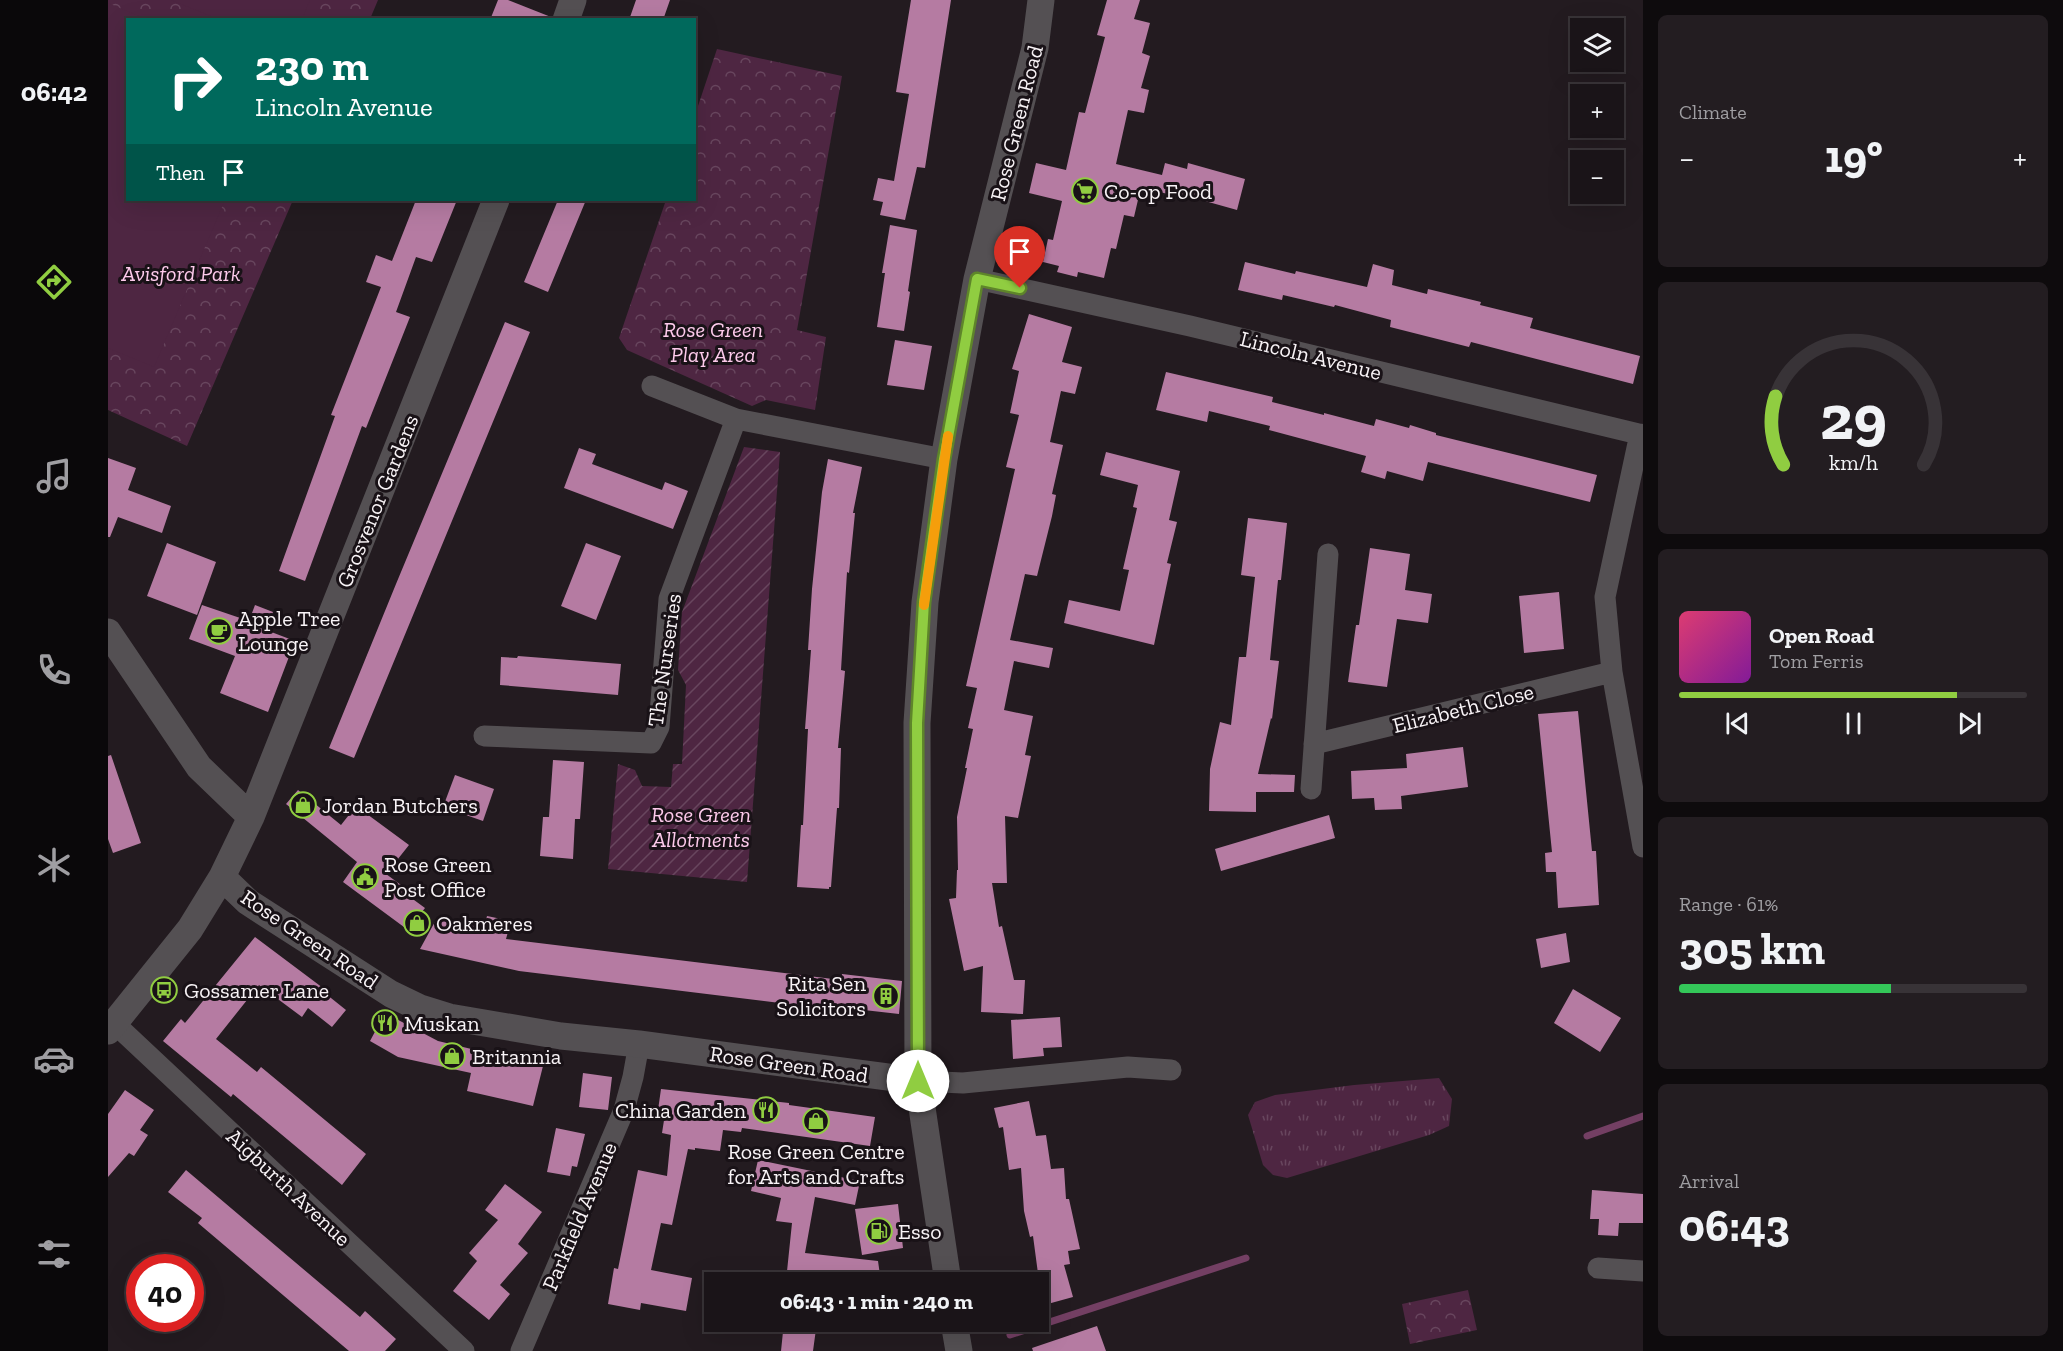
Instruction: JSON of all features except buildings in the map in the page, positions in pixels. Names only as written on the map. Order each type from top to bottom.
[{"type":"street","points":[[567,18],[573,0]]},
{"type":"street","name":"Rose Green Road","points":[[222,878],[248,902],[391,994],[420,1008],[449,1017],[550,1034],[918,1081],[917,723],[924,602],[944,459],[977,279],[1035,48],[1041,0]]},
{"type":"street","name":"Grosvenor Gardens","points":[[111,1027],[190,929],[222,878],[251,817],[496,201]]},
{"type":"street","name":"Lincoln Avenue","points":[[977,279],[1190,326],[1642,435]]},
{"type":"street","points":[[652,386],[736,419],[944,459]]},
{"type":"street","name":"The Nurseries","points":[[484,736],[651,743],[658,727],[669,599],[736,419]]},
{"type":"street","points":[[1642,435],[1605,597],[1612,672],[1643,847]]},
{"type":"street","points":[[1311,789],[1328,554]]},
{"type":"street","points":[[108,632],[200,767],[251,817]]},
{"type":"street","name":"Elizabeth Close","points":[[1314,744],[1612,672]]},
{"type":"street","name":"Aigburth Avenue","points":[[111,1027],[464,1351]]},
{"type":"street","name":"Parkfield Avenue","points":[[521,1351],[624,1110],[639,1044]]},
{"type":"street","points":[[947,1272],[918,1081],[963,1083],[1128,1067],[1171,1070]]},
{"type":"street","points":[[1598,1268],[1643,1271]]},
{"type":"street","points":[[956,1332],[959,1351]]},
{"type":"green space","name":"Avisford Park","points":[[108,0],[378,0],[370,18],[126,18],[126,201],[293,201],[187,446],[108,410]]},
{"type":"green space","points":[[171,0],[310,0],[302,18],[216,18]]},
{"type":"green space","points":[[108,3],[144,18],[126,18],[126,201],[225,201],[154,367],[108,348]]},
{"type":"green space","name":"Rose Green Play Area","points":[[717,49],[842,76],[797,330],[826,337],[815,410],[766,400],[752,406],[627,350],[619,338],[666,201],[696,201],[696,112]]},
{"type":"green space","name":"Rose Green Allotments","points":[[744,447],[780,452],[747,882],[608,869],[618,764],[635,770],[642,786],[671,787],[673,764],[682,764],[686,685],[678,670],[682,612]]},
{"type":"green space","points":[[1439,1078],[1452,1099],[1449,1126],[1429,1135],[1287,1178],[1273,1175],[1263,1165],[1248,1115],[1255,1102],[1275,1095],[1354,1085]]},
{"type":"green space","points":[[1468,1290],[1477,1330],[1410,1344],[1402,1304]]},
{"type":"waterway","points":[[1587,1136],[1643,1116]]},
{"type":"waterway","points":[[1010,1335],[1246,1258]]},
{"type":"slow traffic","points":[[924,605],[948,436]]},
{"type":"place","name":"Co-op Food","points":[[1085,191]]},
{"type":"place","name":"Apple Tree Lounge","points":[[219,631]]},
{"type":"place","name":"Jordan Butchers","points":[[303,805]]},
{"type":"place","name":"Rose Green Post Office","points":[[365,877]]},
{"type":"place","name":"Oakmeres","points":[[417,923]]},
{"type":"place","name":"Gossamer Lane","points":[[164,990]]},
{"type":"place","name":"Rita Sen Solicitors","points":[[886,996]]},
{"type":"place","name":"Muskan","points":[[385,1023]]},
{"type":"place","name":"Britannia","points":[[452,1056]]},
{"type":"place","name":"China Garden","points":[[766,1110]]},
{"type":"place","name":"Rose Green Centre for Arts and Crafts","points":[[816,1121]]},
{"type":"place","name":"Esso","points":[[879,1231]]},
{"type":"route","points":[[918,1081],[917,723],[924,602],[951,414],[977,279],[1020,288]]}]
